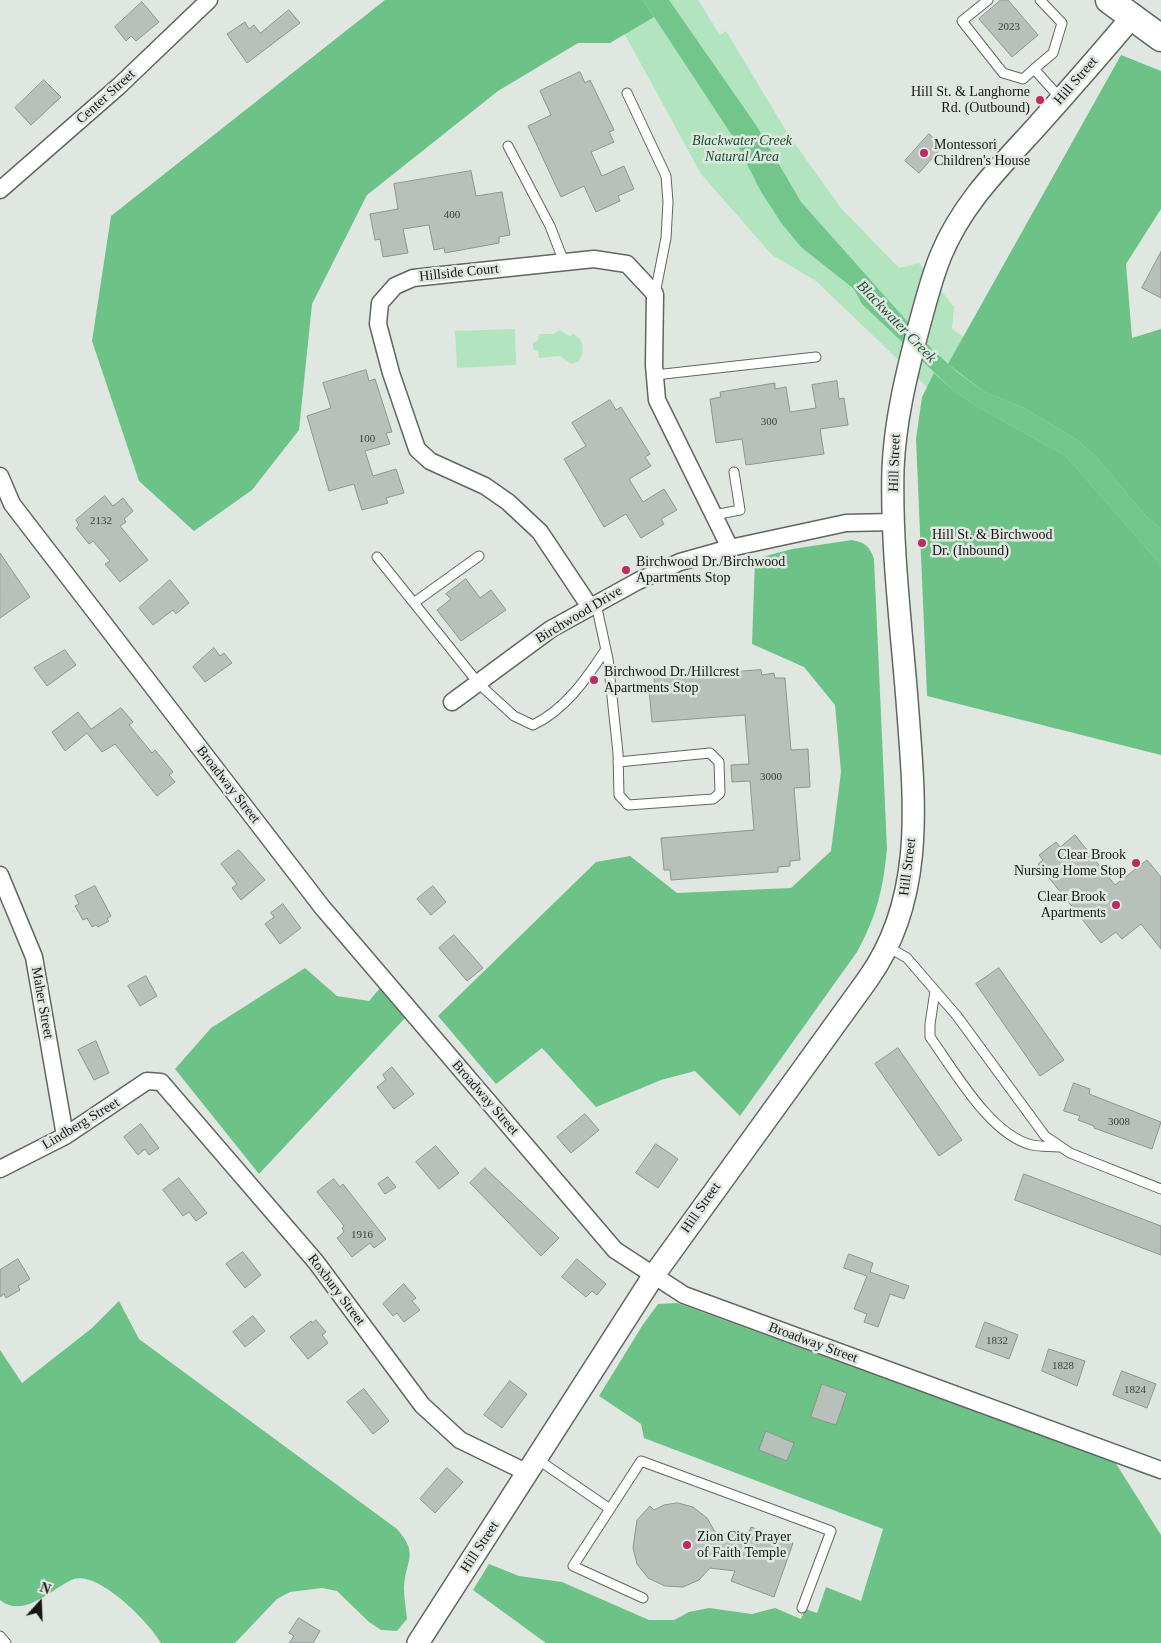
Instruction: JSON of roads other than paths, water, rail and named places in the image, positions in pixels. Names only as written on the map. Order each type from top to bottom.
[{"type":"main road","points":[[1109,0],[1131,18],[1161,38]]},
{"type":"street","name":"Center Street","points":[[0,190],[119,86],[209,0]]},
{"type":"street","name":"Hill Street","points":[[418,1643],[654,1275],[868,979],[888,947],[908,884],[913,815],[894,522],[894,441],[908,366],[930,288],[949,238],[968,205],[995,170],[1061,99],[1131,18]]},
{"type":"street","name":"Hillside Court","points":[[593,606],[540,532],[508,502],[484,486],[430,461],[417,449],[391,372],[378,324],[380,303],[395,286],[413,278],[594,259],[627,264],[655,294]]},
{"type":"street","points":[[655,294],[655,375],[657,400],[730,548]]},
{"type":"street","name":"Broadway Street","points":[[0,476],[6,509],[322,908],[615,1250],[684,1296],[1161,1470]]},
{"type":"street","name":"Birchwood Drive","points":[[452,702],[479,684],[551,629],[638,581],[680,562],[730,548],[846,523],[894,522]]},
{"type":"street","name":"Maher Street","points":[[0,875],[34,958],[65,1136]]},
{"type":"street","name":"Lindberg Street","points":[[0,1169],[65,1136],[147,1082],[161,1082]]},
{"type":"street","name":"Roxbury Street","points":[[161,1082],[316,1262],[422,1405],[460,1440],[532,1466]]},
{"type":"lane","points":[[988,0],[962,21],[1003,73],[1022,79],[1052,53],[1062,23],[1040,0]]},
{"type":"lane","points":[[1034,69],[1061,99]]},
{"type":"lane","points":[[627,93],[666,176],[668,202],[666,238],[655,294]]},
{"type":"lane","points":[[508,146],[550,226],[564,262]]},
{"type":"lane","points":[[655,375],[816,357]]},
{"type":"lane","points":[[714,515],[740,510],[734,472]]},
{"type":"lane","points":[[415,602],[479,556]]},
{"type":"lane","points":[[378,557],[479,684],[514,716],[533,724],[547,718],[583,682],[606,650]]},
{"type":"lane","points":[[593,606],[606,650],[618,762],[619,795],[628,805],[713,800],[720,793],[719,762],[710,753],[618,762]]},
{"type":"lane","points":[[888,947],[907,958],[957,1016],[1045,1136],[1070,1153],[1161,1189]]},
{"type":"lane","points":[[935,991],[930,1037],[985,1113],[1011,1135],[1031,1145],[1061,1148]]},
{"type":"lane","points":[[642,1598],[574,1566],[641,1461],[831,1531],[802,1608]]},
{"type":"lane","points":[[532,1466],[610,1509]]},
{"type":"lane","points":[[0,1636],[6,1643]]},
{"type":"water","name":"Blackwater Creek","points":[[643,0],[669,0],[756,125],[801,202],[931,348],[957,372],[983,391],[1024,408],[1079,441],[1097,458],[1146,516],[1161,529],[1161,565],[1066,456],[976,406],[954,391],[862,304],[854,289],[801,247],[782,224],[760,190],[735,140]]},
{"type":"place","name":"Hill St. & Langhorne Rd. (Outbound)","points":[[1040,100]]},
{"type":"place","name":"Montessori Children's House","points":[[924,153]]},
{"type":"place","name":"Hill St. & Birchwood Dr. (Inbound)","points":[[922,543]]},
{"type":"place","name":"Birchwood Dr./Birchwood Apartments Stop","points":[[626,570]]},
{"type":"place","name":"Birchwood Dr./Hillcrest Apartments Stop","points":[[594,680]]},
{"type":"place","name":"Clear Brook Nursing Home Stop","points":[[1136,863]]},
{"type":"place","name":"Clear Brook Apartments","points":[[1116,905]]},
{"type":"place","name":"Zion City Prayer of Faith Temple","points":[[687,1545]]},
{"type":"park label","name":"Blackwater Creek Natural Area","points":[[742,150]]}]
